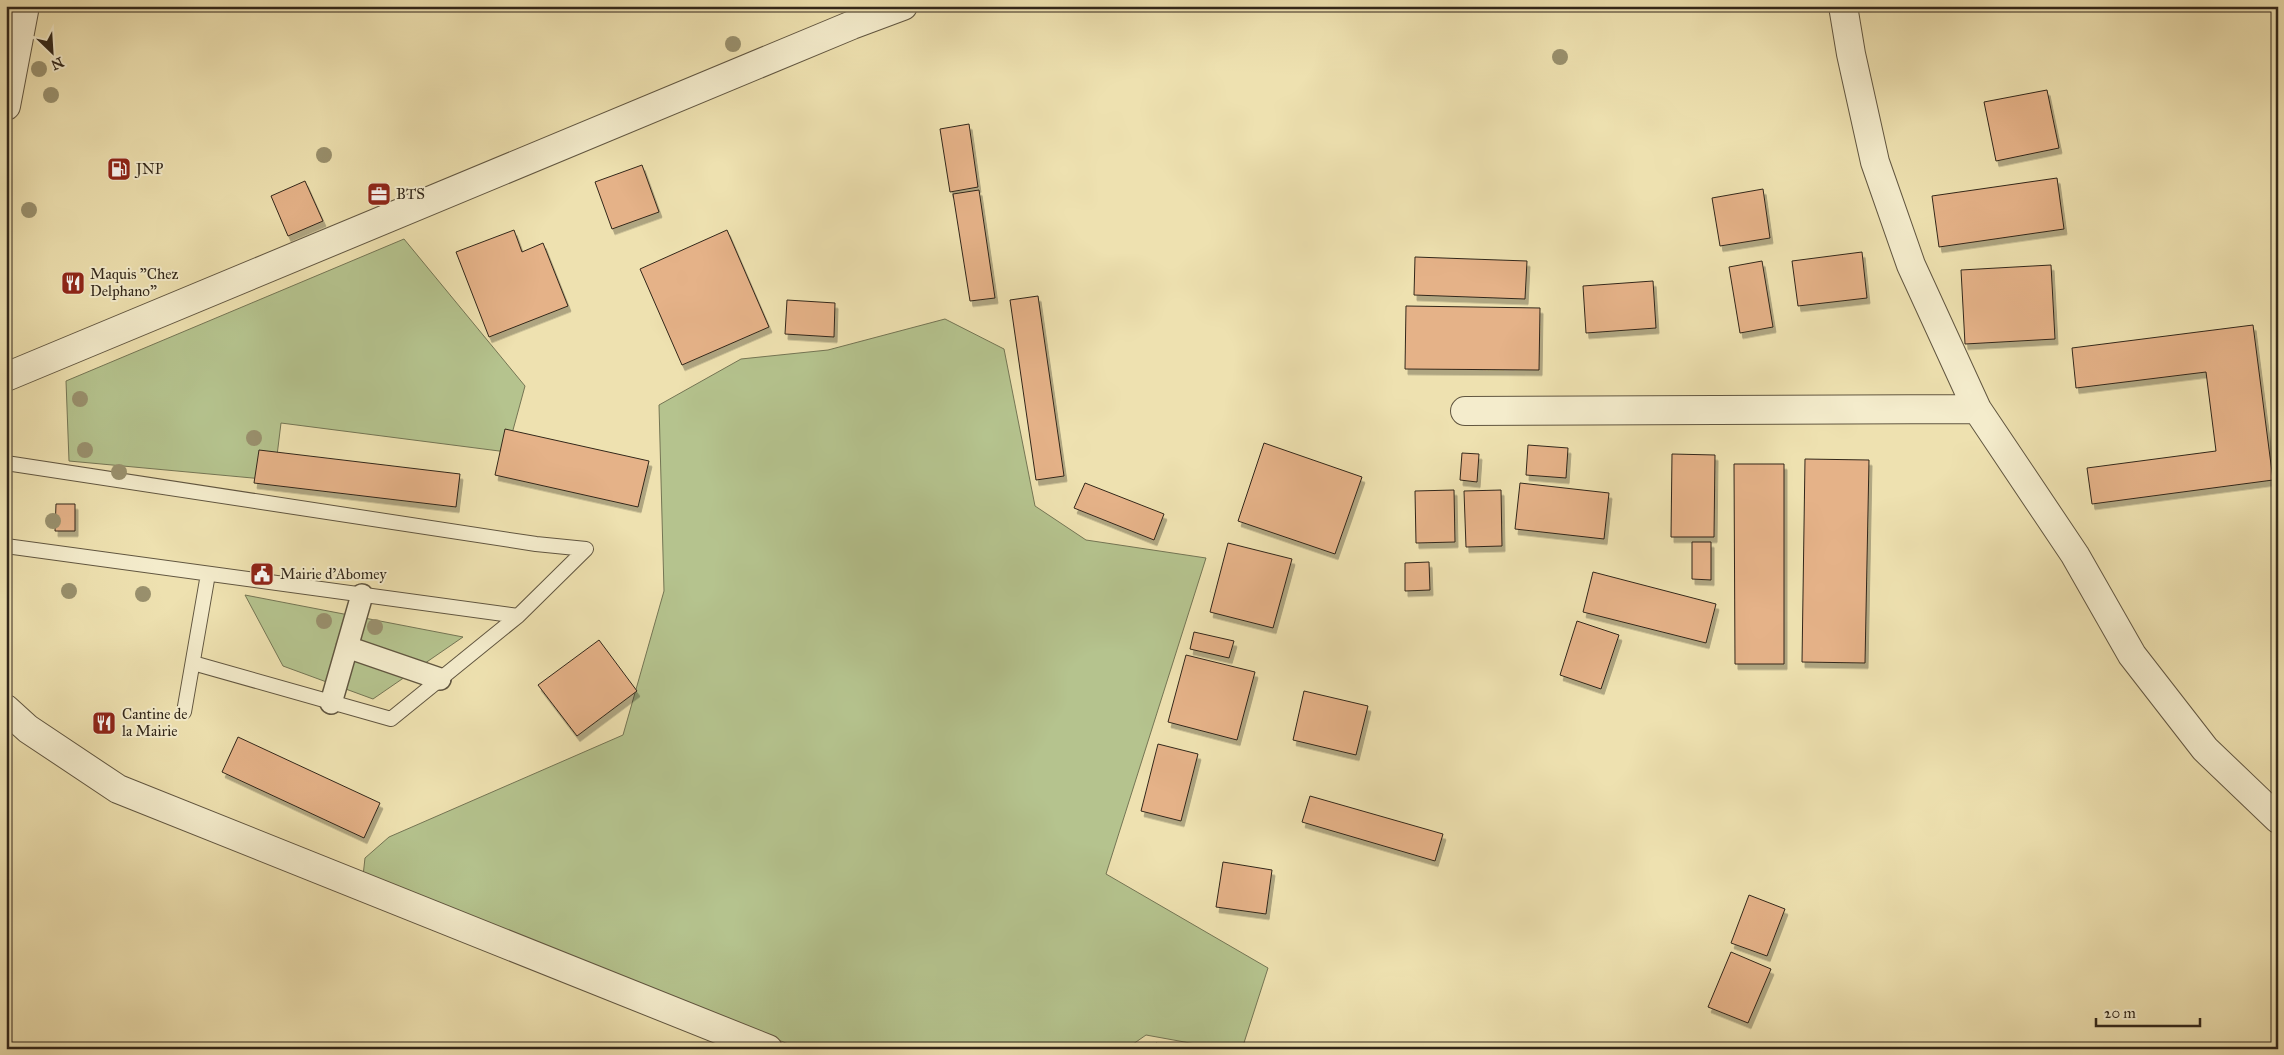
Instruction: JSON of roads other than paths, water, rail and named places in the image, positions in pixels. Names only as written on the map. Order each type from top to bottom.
[{"type":"street","points":[[6,106],[24,6]]},
{"type":"street","points":[[6,377],[842,29],[903,6]]},
{"type":"street","points":[[1843,6],[1851,54],[1875,162],[1911,265],[1978,409],[2075,555],[2132,655],[2205,749],[2278,819]]},
{"type":"street","points":[[1465,411],[1978,409]]},
{"type":"street","points":[[332,702],[362,595]]},
{"type":"street","points":[[347,647],[440,679]]},
{"type":"street","points":[[6,709],[28,729],[118,789],[768,1049]]},
{"type":"lane","points":[[6,464],[536,544],[586,548],[518,616],[391,719],[193,663]]},
{"type":"lane","points":[[6,546],[518,616]]},
{"type":"lane","points":[[184,712],[208,574]]},
{"type":"place","name":"JNP","points":[[119,169]]},
{"type":"place","name":"BTS","points":[[379,194]]},
{"type":"place","name":"Maquis \"Chez Delphano\"","points":[[73,283]]},
{"type":"place","name":"Mairie d'Abomey","points":[[262,574]]},
{"type":"place","name":"Cantine de la Mairie","points":[[104,723]]}]
